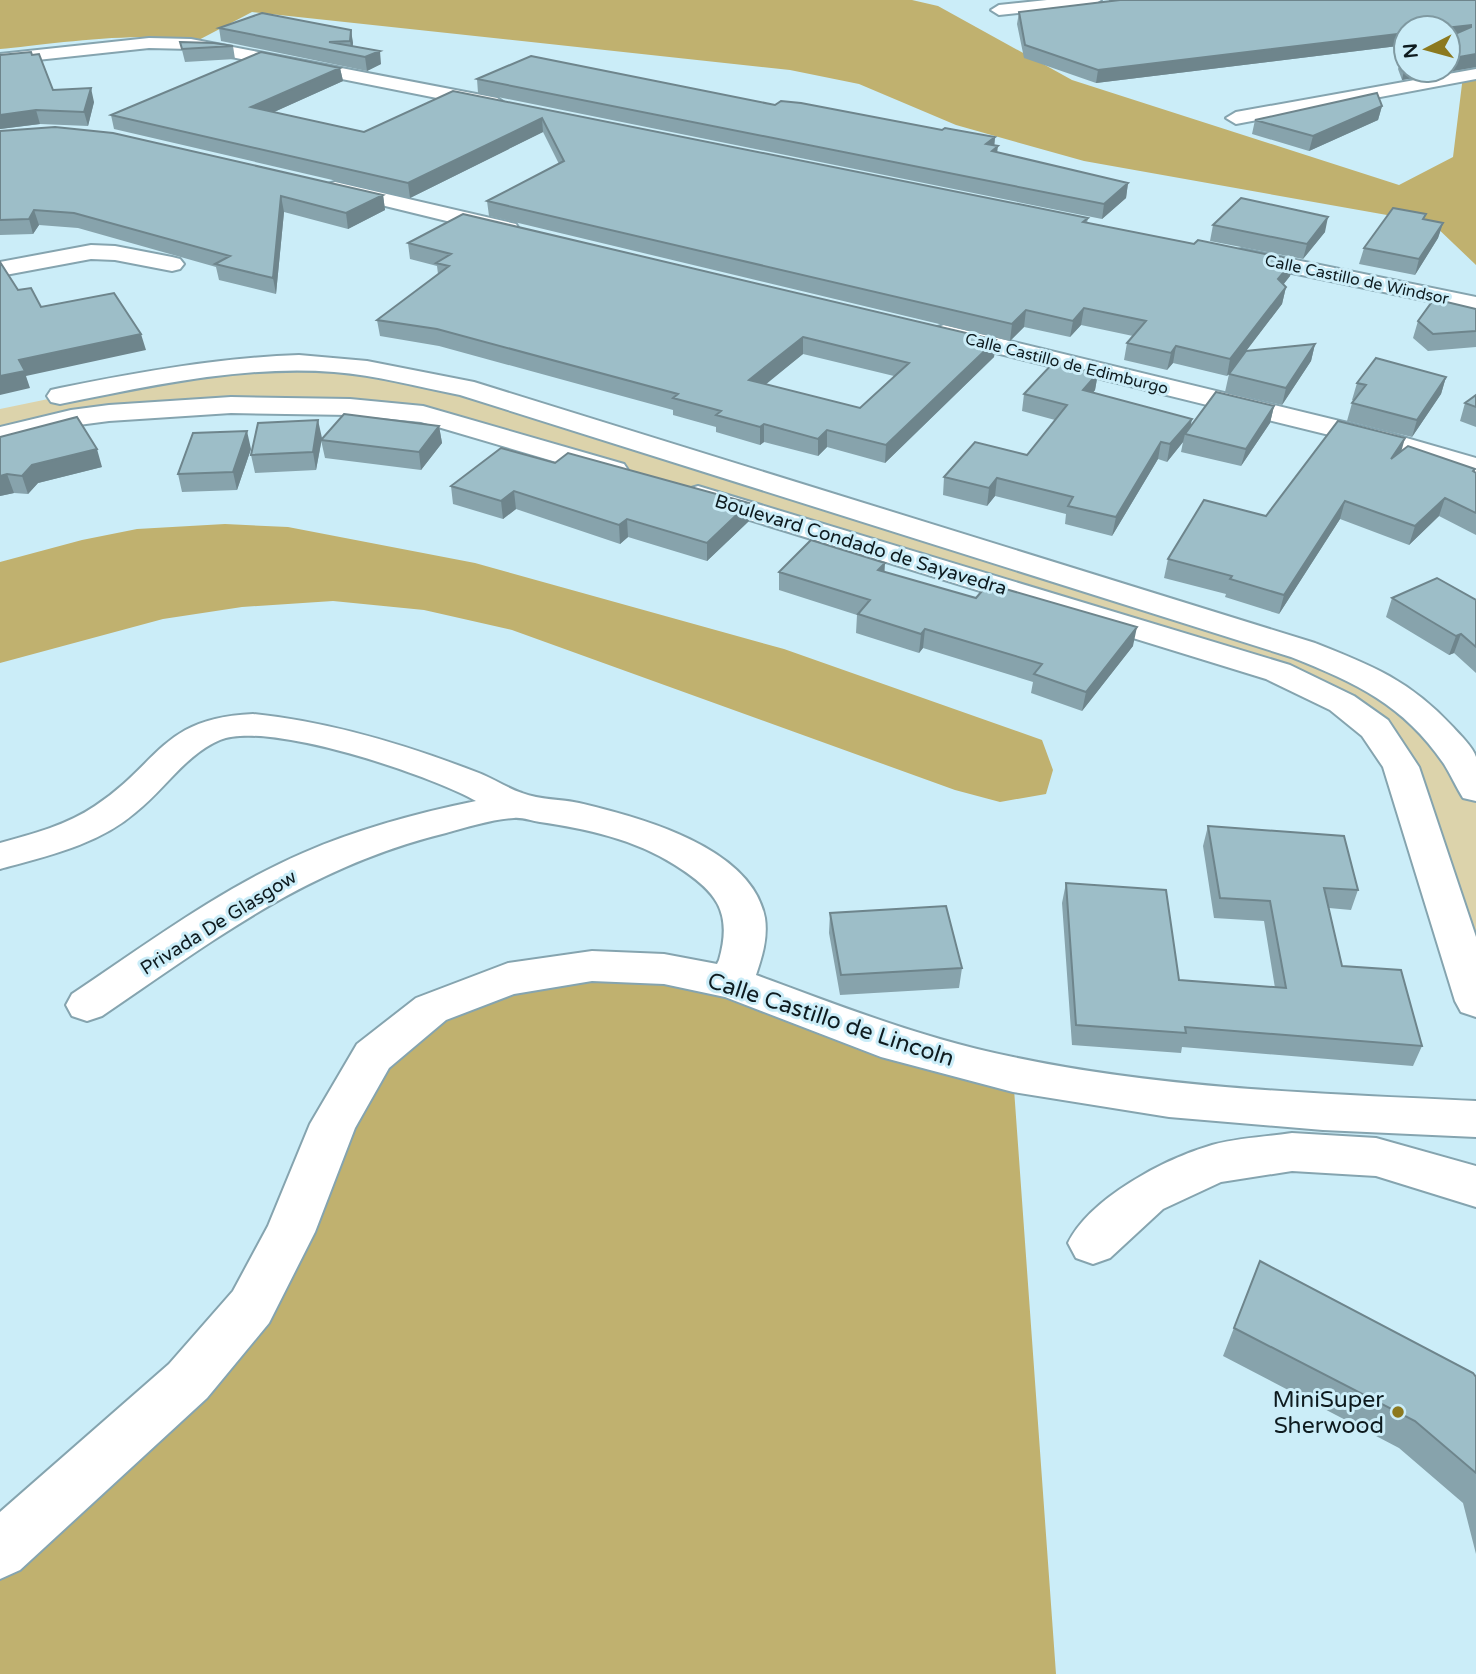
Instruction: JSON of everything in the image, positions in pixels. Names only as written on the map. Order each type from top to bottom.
[{"type":"street","points":[[999,10],[1093,0]]},
{"type":"street","points":[[0,59],[149,43],[191,44],[516,108]]},
{"type":"street","points":[[1236,118],[1476,74]]},
{"type":"street","points":[[306,181],[524,233]]},
{"type":"street","points":[[0,269],[91,252],[115,253],[172,264]]},
{"type":"street","name":"Calle Castillo de Windsor","points":[[1223,252],[1476,304]]},
{"type":"street","name":"Calle Castillo de Edimburgo","points":[[928,329],[1379,439],[1476,467]]},
{"type":"street","name":"Boulevard Condado de Sayavedra","points":[[0,409],[145,379],[212,368],[268,364],[334,365],[464,388],[1303,650],[1367,675],[1409,705],[1448,742],[1476,789]]},
{"type":"street","points":[[145,379],[133,392],[135,402],[149,411]]},
{"type":"street","points":[[423,414],[447,408],[459,399],[464,388]]},
{"type":"street","name":"Boulevard Condado de Sayavedra","points":[[0,435],[71,418],[149,411],[296,404],[423,414],[657,482],[1278,672],[1342,703],[1375,728],[1401,767],[1476,1001]]},
{"type":"street","points":[[0,856],[70,835],[109,814],[196,735],[230,726],[264,726],[360,747],[440,771],[480,786],[515,805],[574,815],[649,836],[685,854],[713,873],[735,895],[746,920],[744,948],[732,983]]},
{"type":"street","name":"Privada De Glasgow","points":[[88,1005],[243,901],[292,874],[344,851],[406,830],[515,805]]},
{"type":"street","name":"Calle Castillo de Lincoln","points":[[0,1550],[188,1381],[251,1307],[290,1232],[333,1124],[373,1056],[431,1009],[508,979],[592,966],[664,969],[732,983],[897,1045],[1013,1075],[1169,1099],[1323,1112],[1476,1119]]},
{"type":"street","points":[[1093,1243],[1146,1195],[1214,1164],[1292,1152],[1376,1157],[1464,1181],[1476,1187]]},
{"type":"street","points":[[0,1525],[63,1495]]},
{"type":"shaded area","points":[[0,0],[912,0],[938,6],[1072,80],[1399,185],[1453,157],[1463,76],[1476,74],[1476,265],[1432,223],[1084,161],[956,125],[859,84],[790,70],[252,12],[191,44],[173,39],[126,37],[0,49]]},
{"type":"shaded area","points":[[334,364],[465,388],[1367,675],[1476,789],[1476,1001],[1375,728],[1278,672],[423,414],[350,407],[109,413],[0,435],[0,409],[145,379]]},
{"type":"shaded area","points":[[225,524],[288,527],[475,563],[784,649],[1042,740],[1053,770],[1046,794],[1000,802],[955,790],[512,630],[424,610],[333,601],[242,607],[163,619],[0,663],[0,562],[82,540],[137,529]]},
{"type":"shaded area","points":[[664,969],[1013,1075],[1056,1674],[0,1674],[0,1550],[188,1382],[373,1056],[508,979]]},
{"type":"building","points":[[1120,0],[1476,0],[1476,54],[1462,56],[1462,31],[1471,25],[1462,26],[1462,14],[1392,14],[1392,35],[1098,70],[1025,45],[1019,12]]},
{"type":"building","points":[[262,13],[351,30],[350,41],[329,42],[380,51],[365,57],[219,28]]},
{"type":"building","points":[[180,42],[214,43],[233,46],[182,49]]},
{"type":"building","points":[[31,52],[32,55],[39,54],[53,90],[91,88],[84,112],[36,110],[0,115],[0,55]]},
{"type":"building","points":[[261,52],[340,68],[251,107],[364,132],[453,91],[1088,218],[1083,222],[1194,244],[1198,240],[1294,260],[1278,279],[1286,287],[1230,359],[1176,346],[1171,353],[1127,343],[1146,321],[1084,308],[1073,321],[1026,310],[1012,324],[487,201],[564,161],[542,118],[408,183],[111,115]]},
{"type":"building","points":[[531,56],[775,105],[781,101],[801,103],[942,130],[945,128],[995,137],[986,144],[998,146],[992,151],[1128,183],[1104,204],[477,79]]},
{"type":"building","points":[[1377,93],[1382,106],[1313,136],[1255,120]]},
{"type":"building","points":[[55,127],[113,133],[383,195],[346,213],[281,196],[273,278],[215,264],[230,256],[74,213],[34,210],[29,219],[0,220],[0,131]]},
{"type":"building","points":[[1241,198],[1328,217],[1307,244],[1213,225]]},
{"type":"building","points":[[1393,208],[1426,214],[1423,219],[1443,223],[1419,259],[1364,248]]},
{"type":"building","points":[[463,214],[996,340],[886,445],[827,430],[818,439],[764,424],[760,427],[716,415],[721,411],[673,398],[678,394],[437,329],[377,320],[449,266],[436,263],[451,254],[408,243]],"holes":[[[803,337],[909,363],[860,408],[749,380]]]},
{"type":"building","points":[[0,262],[18,290],[31,288],[41,307],[114,293],[141,334],[19,360],[25,371],[0,376]]},
{"type":"building","points":[[1434,299],[1476,309],[1476,331],[1433,334],[1418,321]]},
{"type":"building","points":[[1315,344],[1286,388],[1229,374],[1246,351]]},
{"type":"building","points":[[1376,358],[1446,377],[1417,420],[1352,403],[1366,385],[1357,383]]},
{"type":"building","points":[[1053,363],[1098,373],[1083,390],[1192,419],[1170,444],[1161,442],[1116,517],[1068,506],[1073,497],[997,478],[989,488],[944,477],[975,442],[1027,455],[1067,405],[1024,394]]},
{"type":"building","points":[[1216,392],[1274,406],[1246,449],[1185,434]]},
{"type":"building","points":[[1476,395],[1476,407],[1465,403]]},
{"type":"building","points":[[344,414],[439,426],[419,452],[321,440]]},
{"type":"building","points":[[77,417],[97,449],[32,465],[22,476],[0,476],[0,437]]},
{"type":"building","points":[[318,420],[313,452],[251,455],[258,423]]},
{"type":"building","points":[[1338,421],[1405,438],[1391,459],[1408,446],[1475,469],[1476,513],[1445,498],[1415,526],[1345,501],[1284,595],[1230,579],[1232,576],[1168,559],[1204,500],[1266,516]]},
{"type":"building","points":[[247,431],[233,472],[178,474],[193,433]]},
{"type":"building","points":[[501,448],[555,463],[568,453],[749,503],[707,543],[627,519],[619,525],[514,491],[501,501],[451,486]]},
{"type":"building","points":[[811,540],[885,563],[878,570],[976,598],[988,584],[1137,627],[1086,692],[1034,674],[1042,664],[925,629],[921,634],[858,614],[870,600],[779,572]]},
{"type":"building","points":[[1437,578],[1476,600],[1476,647],[1461,634],[1456,636],[1392,598]]},
{"type":"building","points":[[1208,826],[1344,836],[1358,890],[1324,888],[1342,966],[1401,970],[1422,1046],[1185,1027],[1186,1033],[1076,1025],[1066,883],[1166,890],[1179,980],[1286,988],[1270,901],[1220,898]]},
{"type":"building","points":[[946,906],[962,968],[841,975],[830,913]]},
{"type":"building","points":[[1260,1261],[1473,1373],[1476,1377],[1476,1473],[1415,1421],[1234,1328]]},
{"type":"place","name":"MiniSuper Sherwood","points":[[1398,1412]]}]
